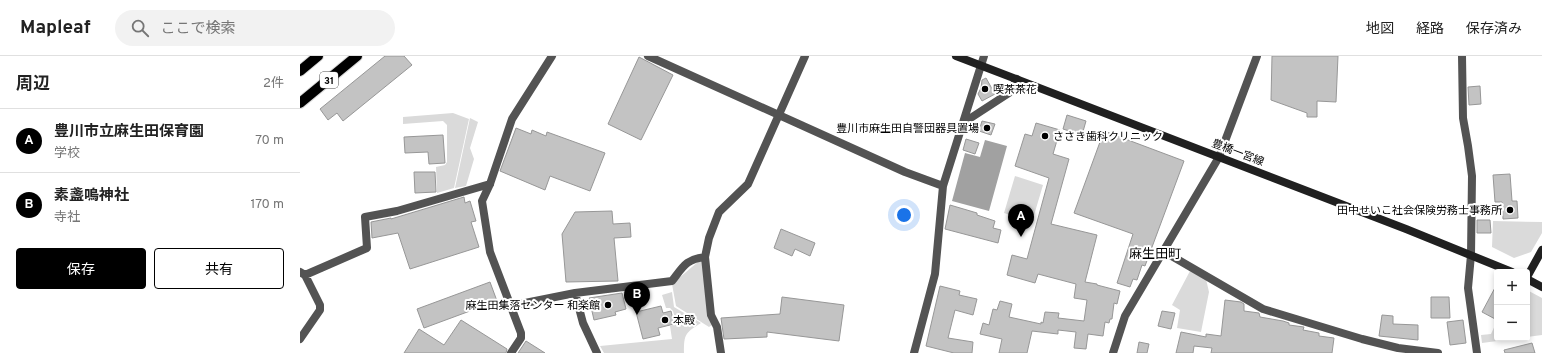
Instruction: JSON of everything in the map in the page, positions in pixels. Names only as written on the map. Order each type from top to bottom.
[{"type":"main road","name":"31","points":[[300,71],[318,56]]},
{"type":"main road","name":"31","points":[[300,103],[357,56]]},
{"type":"main road","name":"豊橋一宮線","points":[[956,56],[1505,269]]},
{"type":"main road","points":[[1530,272],[1542,250]]},
{"type":"main road","points":[[1530,280],[1542,287]]},
{"type":"street","points":[[511,353],[521,338],[521,333],[490,252],[482,201],[490,184],[512,119],[552,56]]},
{"type":"street","points":[[648,56],[779,114],[904,172],[943,186]]},
{"type":"street","points":[[721,353],[717,327],[712,315],[705,256],[709,238],[719,212],[748,184],[805,56]]},
{"type":"street","points":[[914,353],[935,274],[943,186],[984,56]]},
{"type":"street","points":[[1113,353],[1125,316],[1218,157],[1258,56]]},
{"type":"street","points":[[1462,56],[1463,118],[1472,176],[1471,255],[1468,288],[1477,353]]},
{"type":"street","points":[[963,123],[1009,92],[1017,79]]},
{"type":"street","points":[[300,339],[320,310],[320,305],[302,273],[367,248],[365,217],[397,211],[490,184]]},
{"type":"street","points":[[1163,251],[1263,309],[1398,348],[1438,353]]},
{"type":"street","points":[[510,306],[575,292],[672,281],[687,262],[705,256]]},
{"type":"street","points":[[575,292],[583,323],[597,353]]},
{"type":"shaded area","points":[[453,113],[469,119],[454,188],[437,193],[436,167],[445,165],[447,162],[447,125],[443,121],[403,124],[403,117]]},
{"type":"shaded area","points":[[470,118],[478,122],[470,148],[474,159],[466,186],[455,188]]},
{"type":"shaded area","points":[[985,140],[1007,146],[989,211],[952,201],[965,153],[980,157]]},
{"type":"shaded area","points":[[1015,176],[1043,185],[1032,222],[1004,213]]},
{"type":"shaded area","points":[[1493,221],[1542,222],[1542,233],[1531,252],[1514,258],[1492,247]]},
{"type":"shaded area","points":[[699,261],[702,261],[712,325],[709,327],[676,306],[672,284]]},
{"type":"shaded area","points":[[1190,271],[1206,279],[1209,292],[1201,332],[1177,328],[1180,310],[1172,305]]},
{"type":"shaded area","points":[[672,292],[674,307],[701,323],[686,335],[684,342],[684,353],[604,353],[600,346],[672,339],[670,326],[676,322],[673,311],[670,308],[666,308],[662,295]]},
{"type":"shaded area","points":[[1530,292],[1542,298],[1542,335],[1530,337]]},
{"type":"shaded area","points":[[1494,328],[1494,341],[1497,341],[1482,343],[1481,335],[1491,334]]},
{"type":"building","points":[[385,56],[404,56],[412,65],[343,121],[337,113],[328,120],[320,109]]},
{"type":"building","points":[[1272,56],[1338,56],[1336,102],[1317,101],[1317,117],[1307,117],[1307,113],[1271,100]]},
{"type":"building","points":[[639,57],[673,75],[641,140],[608,124]]},
{"type":"building","name":"喫茶茶花","points":[[986,78],[995,94],[982,101],[978,94],[981,88],[982,80]]},
{"type":"building","points":[[1480,86],[1481,104],[1469,105],[1468,87]]},
{"type":"building","points":[[1067,115],[1086,121],[1082,135],[1063,129]]},
{"type":"building","name":"豊川市麻生田自警団器具置場","points":[[982,121],[995,124],[991,135],[979,131]]},
{"type":"building","points":[[1036,123],[1060,130],[1053,154],[1069,159],[1051,224],[1097,235],[1085,282],[1120,291],[1117,304],[1114,303],[1112,319],[1110,319],[1109,323],[1105,322],[1103,336],[1088,334],[1086,349],[1074,348],[1076,332],[1058,330],[1058,334],[1032,331],[1027,353],[999,353],[1002,339],[980,334],[983,323],[989,325],[993,309],[997,310],[1000,301],[1012,304],[1009,317],[1041,324],[1041,322],[1043,323],[1045,312],[1059,313],[1058,318],[1084,321],[1087,300],[1074,298],[1076,284],[1038,274],[1035,283],[1007,275],[1012,255],[1027,259],[1049,178],[1015,166],[1025,134],[1032,136]]},
{"type":"building","points":[[516,128],[531,134],[532,130],[546,136],[547,132],[605,153],[590,191],[550,176],[545,190],[500,171]]},
{"type":"building","points":[[1104,131],[1184,161],[1145,266],[1142,265],[1137,280],[1133,279],[1130,287],[1117,283],[1133,234],[1074,213]]},
{"type":"building","points":[[443,135],[445,163],[429,164],[428,152],[405,153],[404,137]]},
{"type":"building","points":[[966,139],[979,143],[975,154],[963,150]]},
{"type":"building","points":[[414,172],[435,172],[436,192],[415,193]]},
{"type":"building","points":[[1510,174],[1512,201],[1517,201],[1518,218],[1503,219],[1502,202],[1495,202],[1493,175]]},
{"type":"building","points":[[464,197],[465,203],[470,201],[476,221],[471,222],[479,247],[410,269],[398,233],[372,238],[371,222],[391,219]]},
{"type":"building","points":[[950,205],[977,213],[977,215],[995,221],[993,228],[1001,230],[998,243],[945,229]]},
{"type":"building","points":[[612,211],[613,224],[630,223],[631,237],[614,238],[618,281],[566,282],[562,234],[575,212]]},
{"type":"building","points":[[1477,220],[1490,220],[1491,233],[1477,233]]},
{"type":"building","points":[[781,229],[815,243],[810,256],[795,249],[792,256],[774,248]]},
{"type":"building","points":[[490,282],[497,301],[424,328],[417,309]]},
{"type":"building","points":[[940,286],[960,291],[959,295],[977,299],[973,315],[955,310],[948,338],[973,342],[972,353],[954,353],[926,346]]},
{"type":"building","points":[[1494,290],[1494,318],[1482,312]]},
{"type":"building","name":"麻生田集落センター 和楽館","points":[[622,293],[626,309],[615,312],[616,315],[594,320],[589,298]]},
{"type":"building","points":[[782,297],[844,305],[839,341],[767,332],[767,337],[724,339],[721,318],[780,314]]},
{"type":"building","points":[[1431,297],[1449,297],[1450,318],[1431,318]]},
{"type":"building","points":[[1225,300],[1241,302],[1244,304],[1244,311],[1259,313],[1260,317],[1283,321],[1289,323],[1289,325],[1304,327],[1303,330],[1319,333],[1319,336],[1334,338],[1332,353],[1211,353],[1212,348],[1194,346],[1193,353],[1176,353],[1181,332],[1206,337],[1206,334],[1221,336]]},
{"type":"building","points":[[661,306],[663,313],[671,311],[674,324],[658,328],[660,335],[643,339],[636,312]]},
{"type":"building","points":[[1162,311],[1175,313],[1171,329],[1158,326]]},
{"type":"building","points":[[1382,315],[1393,316],[1393,324],[1418,325],[1418,340],[1379,336]]},
{"type":"building","points":[[461,320],[507,349],[506,353],[404,353],[419,329],[444,345]]},
{"type":"building","points":[[1463,320],[1466,343],[1450,345],[1447,322]]},
{"type":"building","points":[[526,341],[545,353],[518,353]]},
{"type":"building","points":[[1139,342],[1149,344],[1147,353],[1137,353]]},
{"type":"building","points":[[1532,343],[1535,353],[1505,353],[1504,350]]},
{"type":"place","name":"喫茶茶花","points":[[985,89]]},
{"type":"place","name":"豊川市麻生田自警団器具置場","points":[[987,128]]},
{"type":"place","name":"ささき歯科クリニック","points":[[1045,136]]},
{"type":"place","name":"田中せいこ社会保険労務士事務所","points":[[1510,210]]},
{"type":"place","name":"豊川市立麻生田保育園","points":[[1021,237]]},
{"type":"place","name":"麻生田集落センター 和楽館","points":[[608,305]]},
{"type":"place","name":"素盞嗚神社","points":[[637,315]]},
{"type":"place","name":"本殿","points":[[665,320]]},
{"type":"district","name":"麻生田町","points":[[1155,253]]}]
